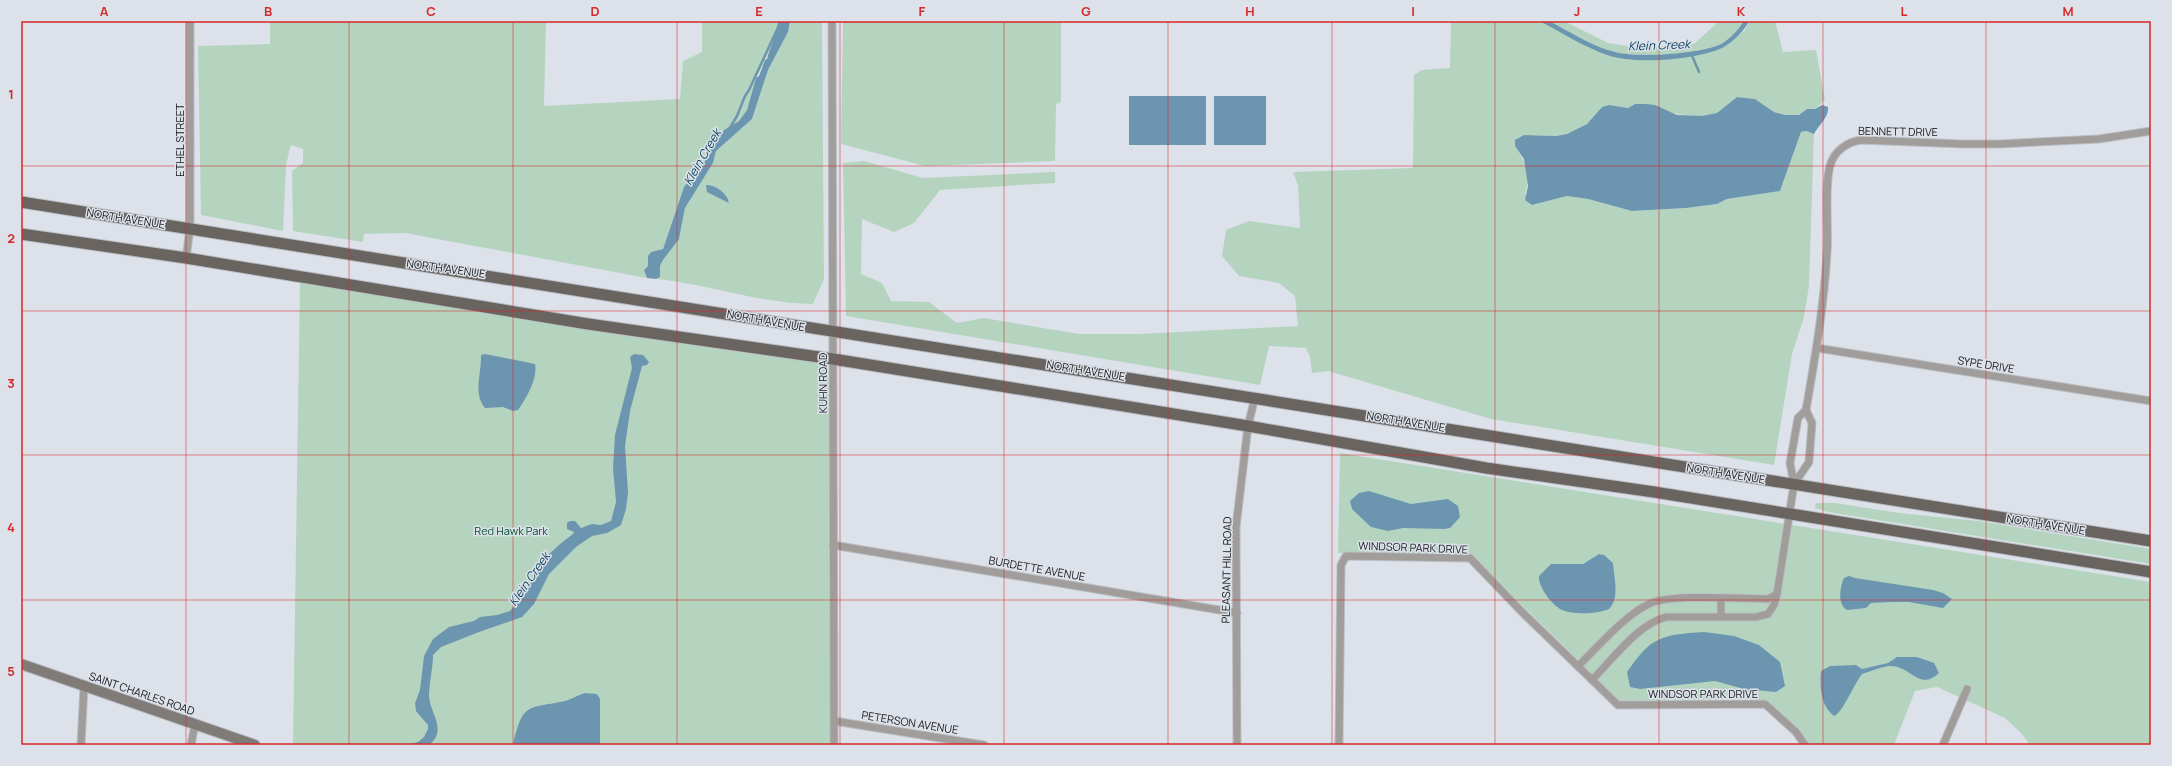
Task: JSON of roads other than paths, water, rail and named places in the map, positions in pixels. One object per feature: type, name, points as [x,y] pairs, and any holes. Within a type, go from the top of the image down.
[{"type":"main road","name":"NORTH AVENUE","points":[[21,202],[426,266],[550,283],[832,331],[2151,540]]},
{"type":"main road","points":[[21,234],[186,258],[581,322],[833,359],[1248,426],[1486,468],[1634,489],[2151,572]]},
{"type":"street","name":"ETHEL STREET","points":[[186,258],[190,228],[190,21]]},
{"type":"street","name":"KUHN ROAD","points":[[832,21],[834,745]]},
{"type":"street","name":"BENNETT DRIVE","points":[[1794,484],[1809,462],[1812,423],[1806,410],[1825,292],[1829,170],[1833,159],[1843,147],[1861,140],[1999,144],[2099,139],[2151,131]]},
{"type":"street","name":"SYPE DRIVE","points":[[1817,348],[2151,401]]},
{"type":"street","name":"PLEASANT HILL ROAD","points":[[1237,745],[1236,527],[1248,426],[1256,397]]},
{"type":"street","name":"BENNETT DRIVE","points":[[1794,484],[1790,463],[1798,418],[1806,410]]},
{"type":"street","points":[[1592,680],[1644,627],[1654,620],[1666,617],[1756,617],[1768,614],[1774,606],[1777,594],[1794,484]]},
{"type":"street","name":"BURDETTE AVENUE","points":[[833,545],[1237,613]]},
{"type":"street","name":"WINDSOR PARK DRIVE","points":[[1340,745],[1341,565],[1346,556],[1470,558],[1522,612],[1618,705],[1764,704],[1796,732],[1805,745]]},
{"type":"street","points":[[1578,666],[1637,610],[1650,603],[1662,600],[1768,599],[1777,594]]},
{"type":"street","points":[[1721,599],[1722,617]]},
{"type":"street","name":"SAINT CHARLES ROAD","points":[[21,664],[256,745]]},
{"type":"street","points":[[80,745],[84,686]]},
{"type":"street","points":[[1943,745],[1967,689]]},
{"type":"street","name":"PETERSON AVENUE","points":[[834,721],[984,745]]},
{"type":"street","points":[[191,745],[195,724]]},
{"type":"water","points":[[778,21],[790,21],[788,32],[768,70],[752,119],[716,151],[713,163],[685,208],[679,239],[660,266],[660,277],[656,279],[647,278],[644,270],[648,266],[648,256],[651,252],[663,249],[684,187],[704,163],[712,142],[724,130],[739,121],[747,110],[756,78],[759,76],[765,60],[767,59]]},
{"type":"water","points":[[1539,21],[1549,21],[1589,42],[1615,52],[1625,54],[1653,55],[1684,53],[1721,44],[1728,40],[1744,21],[1749,21],[1742,32],[1731,42],[1724,47],[1713,51],[1699,55],[1666,60],[1633,60],[1598,52]]},
{"type":"water","points":[[1129,96],[1206,96],[1206,145],[1129,145]]},
{"type":"water","points":[[1214,96],[1266,96],[1266,145],[1214,145]]},
{"type":"water","points":[[1737,97],[1755,99],[1774,112],[1785,115],[1799,115],[1807,109],[1815,109],[1822,105],[1828,107],[1827,115],[1814,134],[1806,131],[1801,132],[1780,191],[1727,199],[1717,204],[1686,208],[1632,211],[1588,199],[1567,196],[1532,205],[1525,200],[1528,186],[1524,159],[1515,146],[1515,140],[1524,135],[1556,136],[1567,134],[1587,124],[1602,107],[1609,105],[1628,108],[1635,104],[1655,105],[1677,115],[1702,116],[1717,113]]},
{"type":"water","points":[[706,185],[714,186],[720,190],[726,196],[729,203],[707,192]]},
{"type":"water","points":[[485,354],[535,364],[535,376],[533,382],[528,394],[518,410],[513,411],[503,407],[485,408],[481,402],[478,384],[481,355]]},
{"type":"water","points":[[634,354],[643,355],[649,362],[647,365],[642,366],[630,411],[625,446],[628,493],[626,509],[621,525],[607,533],[592,536],[576,547],[549,574],[534,604],[522,617],[441,647],[433,655],[429,696],[438,728],[437,734],[429,745],[406,745],[418,742],[424,737],[428,729],[428,725],[416,711],[415,703],[420,690],[424,656],[433,639],[449,627],[474,621],[480,617],[497,615],[510,611],[527,590],[544,559],[573,534],[574,532],[567,529],[567,523],[570,521],[575,521],[581,528],[592,524],[601,525],[611,521],[616,502],[613,468],[615,435],[632,368],[630,357]]},
{"type":"water","points":[[1369,491],[1411,504],[1448,499],[1458,506],[1460,517],[1450,528],[1444,529],[1403,528],[1388,531],[1371,527],[1352,509],[1350,501],[1359,493]]},
{"type":"water","points":[[1599,554],[1604,555],[1613,563],[1615,594],[1609,609],[1598,612],[1579,613],[1567,612],[1558,608],[1543,590],[1539,576],[1551,564],[1583,564]]},
{"type":"water","points":[[1849,576],[1933,590],[1943,593],[1952,599],[1943,608],[1909,602],[1892,602],[1871,603],[1866,608],[1847,610],[1842,604],[1840,595],[1844,578]]},
{"type":"water","points":[[1704,632],[1734,636],[1759,645],[1780,662],[1785,686],[1776,692],[1744,689],[1715,681],[1640,689],[1630,687],[1627,672],[1651,644],[1667,636]]},
{"type":"water","points":[[1897,657],[1917,657],[1934,663],[1939,673],[1926,680],[1920,679],[1903,669],[1889,666],[1862,674],[1841,710],[1834,716],[1829,712],[1823,701],[1821,671],[1830,666],[1856,665],[1862,669],[1888,663]]},
{"type":"water","points":[[585,693],[597,694],[600,699],[600,745],[513,745],[520,721],[528,710],[542,705],[565,701]]},
{"type":"waterway","name":"Klein Creek","points":[[728,131],[737,116],[781,21]]},
{"type":"waterway","points":[[1691,53],[1699,72]]},
{"type":"park label","name":"Red Hawk Park","points":[[511,530]]}]
